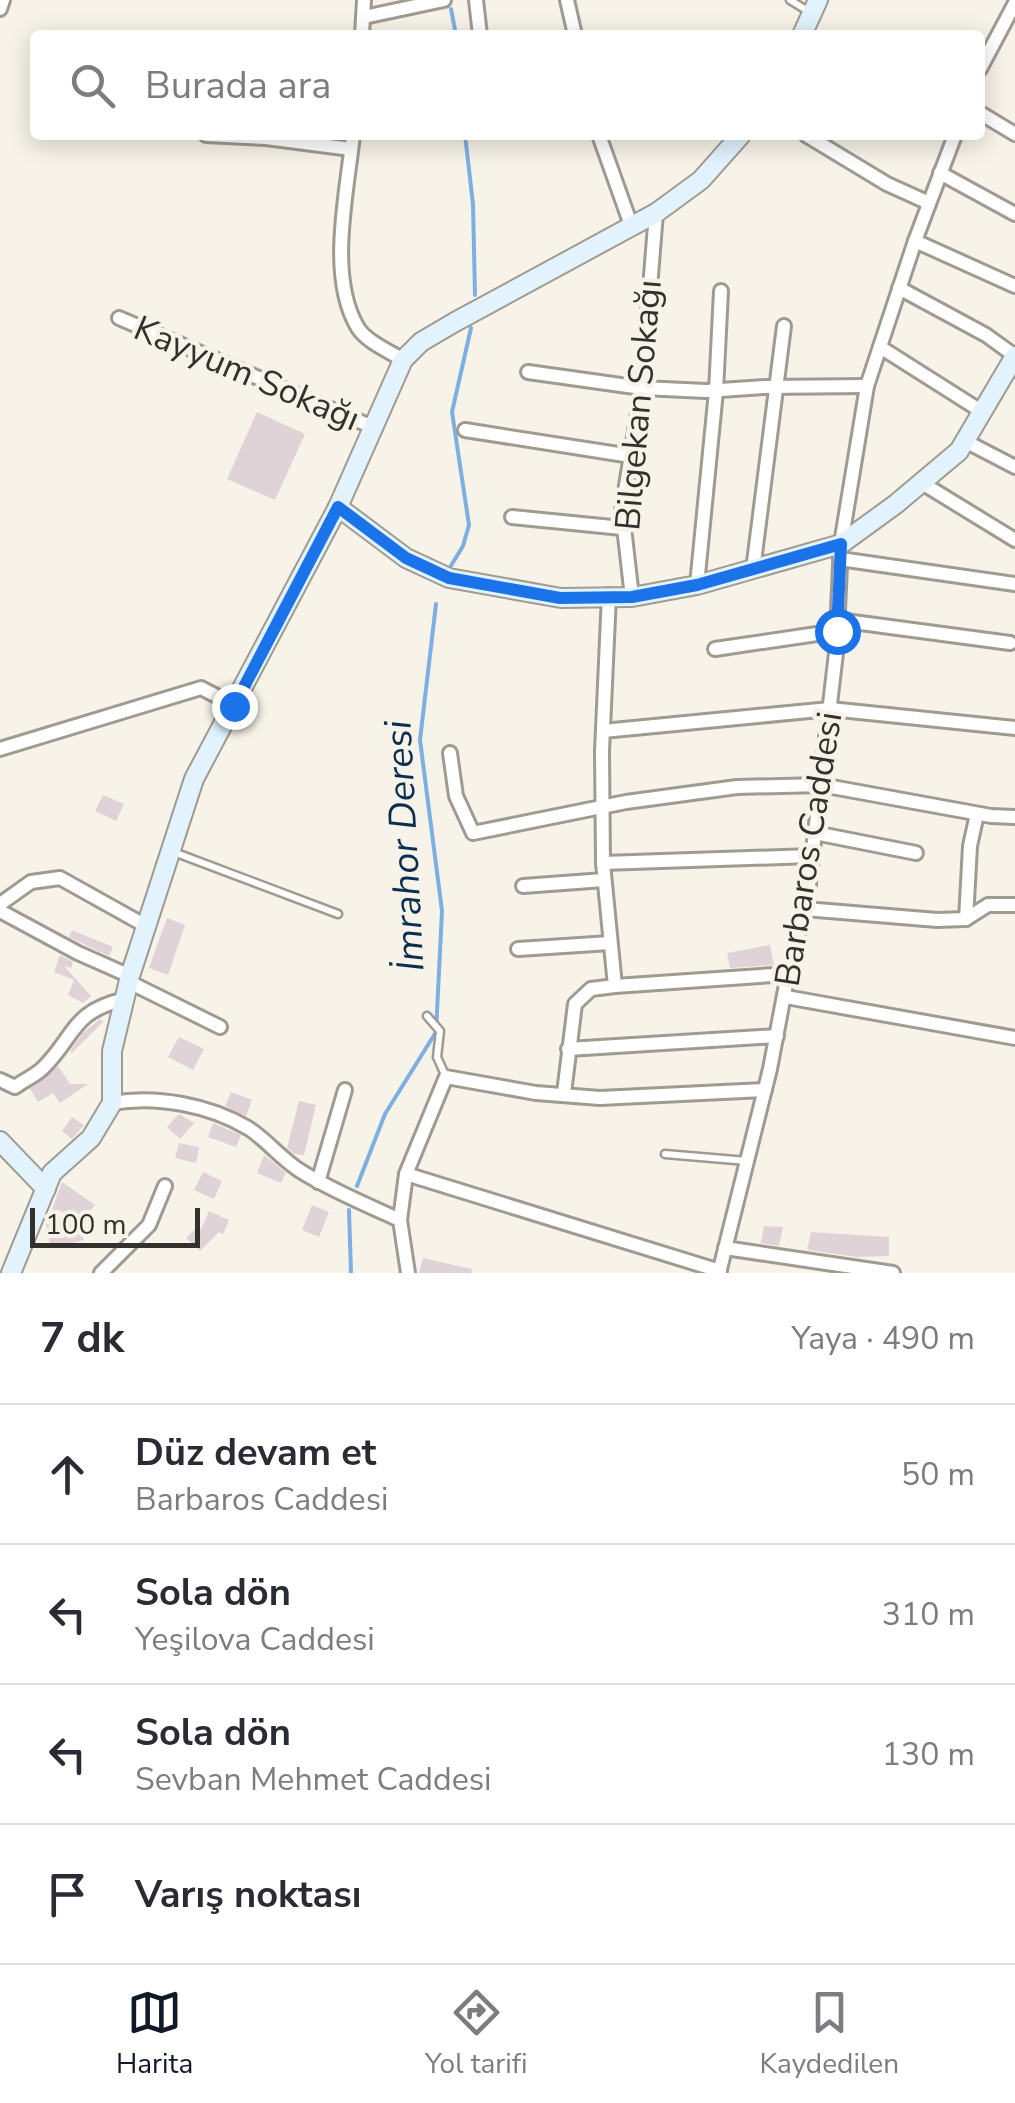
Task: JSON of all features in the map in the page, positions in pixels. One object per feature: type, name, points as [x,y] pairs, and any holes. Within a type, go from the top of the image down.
[{"type":"main road","points":[[804,30],[815,7]]},
{"type":"main road","points":[[0,1251],[17,1270],[52,1173],[91,1138],[112,1103],[112,1051],[128,986],[194,779],[338,507],[403,360],[438,332],[656,213],[701,180],[737,140]]},
{"type":"main road","points":[[338,507],[406,558],[449,578],[560,598],[632,597],[697,585],[841,551],[959,451],[1015,356]]},
{"type":"main road","points":[[0,1141],[46,1189]]},
{"type":"street","points":[[0,8],[3,0]]},
{"type":"street","points":[[362,0],[363,30]]},
{"type":"street","points":[[364,17],[444,0]]},
{"type":"street","points":[[476,0],[479,30]]},
{"type":"street","points":[[566,0],[574,30]]},
{"type":"street","points":[[985,60],[1015,3]]},
{"type":"street","points":[[985,116],[1015,134]]},
{"type":"street","points":[[309,140],[352,142],[340,269],[348,304],[360,332],[403,360]]},
{"type":"street","points":[[602,140],[631,225]]},
{"type":"street","points":[[814,140],[887,184],[929,203]]},
{"type":"street","name":"Barbaros Caddesi","points":[[719,1272],[778,1036],[788,974],[805,909],[830,709],[841,551],[867,386],[914,241],[953,140]]},
{"type":"street","points":[[940,174],[1015,214]]},
{"type":"street","name":"Bilgekan Sokağı","points":[[632,597],[622,528],[642,388],[656,213]]},
{"type":"street","points":[[914,241],[1015,286]]},
{"type":"street","points":[[899,288],[986,335],[1015,356]]},
{"type":"street","points":[[697,585],[716,391],[721,291]]},
{"type":"street","name":"Kayyum Sokağı","points":[[119,318],[375,428]]},
{"type":"street","points":[[753,570],[784,326]]},
{"type":"street","points":[[880,347],[981,411]]},
{"type":"street","points":[[528,372],[642,388],[716,391],[867,386]]},
{"type":"street","points":[[998,382],[1015,390]]},
{"type":"street","points":[[465,430],[630,456]]},
{"type":"street","points":[[964,441],[1015,467]]},
{"type":"street","points":[[922,482],[1015,540]]},
{"type":"street","points":[[512,517],[622,528]]},
{"type":"street","points":[[841,551],[1015,584]]},
{"type":"street","points":[[609,595],[603,863],[615,986]]},
{"type":"street","points":[[715,649],[837,625],[1010,643]]},
{"type":"street","points":[[0,748],[201,688],[234,706]]},
{"type":"street","points":[[604,731],[830,709],[1015,728]]},
{"type":"street","points":[[450,753],[456,796],[473,833],[603,807],[737,787],[820,785],[977,814],[1015,817]]},
{"type":"street","points":[[966,919],[970,846],[977,814]]},
{"type":"street","points":[[815,832],[916,853]]},
{"type":"street","points":[[603,863],[812,856]]},
{"type":"street","points":[[146,926],[60,878],[31,882],[0,907],[128,986],[220,1027]]},
{"type":"street","points":[[523,886],[604,880]]},
{"type":"street","points":[[805,909],[937,920],[966,919],[988,906],[1015,905]]},
{"type":"street","points":[[518,949],[610,943]]},
{"type":"street","points":[[564,1093],[575,1004],[591,989],[788,974]]},
{"type":"street","points":[[0,1080],[15,1087],[42,1069],[77,1021],[128,986]]},
{"type":"street","points":[[786,997],[1015,1038]]},
{"type":"street","points":[[568,1048],[778,1036]]},
{"type":"street","points":[[408,1273],[400,1220],[406,1174],[446,1077],[600,1098],[765,1090]]},
{"type":"street","points":[[318,1182],[345,1090]]},
{"type":"street","points":[[112,1103],[142,1098],[214,1113],[248,1128],[318,1182],[400,1220]]},
{"type":"street","points":[[406,1174],[719,1272]]},
{"type":"street","points":[[101,1273],[150,1225],[165,1186]]},
{"type":"street","points":[[725,1248],[893,1273]]},
{"type":"lane","points":[[790,0],[815,7]]},
{"type":"lane","points":[[170,851],[338,914]]},
{"type":"lane","points":[[432,1022],[437,1060],[446,1077]]},
{"type":"lane","points":[[665,1154],[747,1161]]},
{"type":"building","points":[[257,412],[305,434],[275,500],[227,479]]},
{"type":"building","points":[[103,795],[124,804],[116,821],[95,811]]},
{"type":"building","points":[[167,918],[185,925],[168,975],[149,968]]},
{"type":"building","points":[[72,930],[113,947],[109,956],[69,937]]},
{"type":"building","points":[[770,945],[774,965],[730,968],[727,953]]},
{"type":"building","points":[[60,955],[73,962],[71,968],[64,966],[91,996],[83,1003],[68,995],[74,980],[54,972]]},
{"type":"building","points":[[100,1019],[103,1022],[72,1053],[83,1033]]},
{"type":"building","points":[[179,1037],[204,1049],[193,1070],[168,1057]]},
{"type":"building","points":[[58,1066],[70,1084],[88,1084],[60,1103],[53,1093],[38,1102],[30,1089]]},
{"type":"building","points":[[231,1092],[252,1100],[246,1116],[225,1106]]},
{"type":"building","points":[[299,1101],[316,1105],[304,1155],[287,1148]]},
{"type":"building","points":[[179,1114],[194,1123],[180,1139],[167,1127]]},
{"type":"building","points":[[72,1117],[84,1125],[72,1139],[62,1131]]},
{"type":"building","points":[[213,1123],[241,1135],[236,1147],[208,1137]]},
{"type":"building","points":[[179,1143],[199,1147],[196,1163],[175,1158]]},
{"type":"building","points":[[264,1155],[286,1173],[281,1183],[257,1173]]},
{"type":"building","points":[[203,1172],[222,1181],[214,1199],[194,1190]]},
{"type":"building","points":[[62,1182],[95,1205],[79,1225],[84,1240],[51,1248],[46,1226]]},
{"type":"building","points":[[312,1205],[329,1212],[319,1237],[302,1230]]},
{"type":"building","points":[[209,1211],[229,1220],[223,1234],[219,1232],[200,1251],[186,1238],[196,1228],[200,1231]]},
{"type":"building","points":[[764,1226],[783,1227],[779,1246],[761,1243]]},
{"type":"building","points":[[811,1232],[889,1237],[889,1256],[857,1257],[807,1250]]},
{"type":"building","points":[[423,1258],[472,1269],[471,1273],[419,1273]]},
{"type":"waterway","name":"İmrahor Deresi","points":[[451,9],[455,30]]},
{"type":"waterway","name":"İmrahor Deresi","points":[[466,140],[473,204],[475,295]]},
{"type":"waterway","name":"İmrahor Deresi","points":[[449,569],[463,546],[469,525],[452,412],[471,328]]},
{"type":"waterway","name":"İmrahor Deresi","points":[[357,1186],[385,1114],[436,1032],[442,911],[420,740],[436,604]]},
{"type":"waterway","name":"İmrahor Deresi","points":[[349,1210],[351,1273]]},
{"type":"route","points":[[234,706],[338,507],[406,558],[449,578],[560,598],[632,597],[697,585],[841,544],[837,631]]}]
